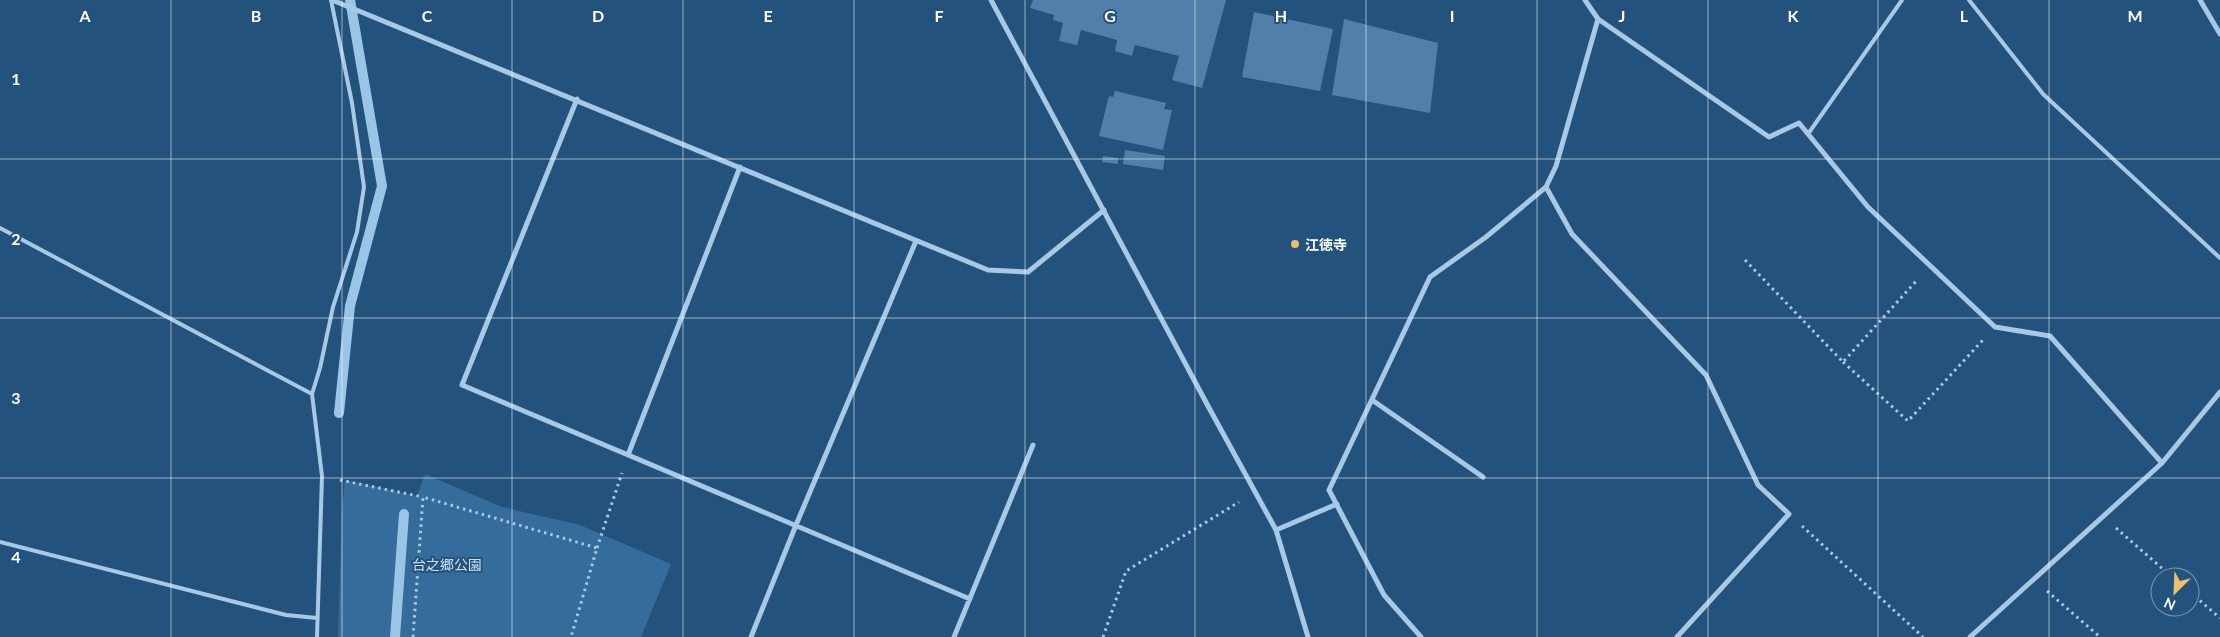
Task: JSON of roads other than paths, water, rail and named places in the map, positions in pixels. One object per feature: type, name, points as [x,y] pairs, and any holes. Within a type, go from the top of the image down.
[{"type":"street","points":[[332,0],[577,99],[988,270],[1028,272],[1104,210]]},
{"type":"street","points":[[992,0],[1276,530],[1308,637]]},
{"type":"street","points":[[1586,0],[1598,19],[1769,137],[1799,123],[1868,208],[1996,327],[2050,336],[2162,462]]},
{"type":"street","points":[[2200,0],[2220,34]]},
{"type":"street","points":[[1421,637],[1384,595],[1329,490],[1430,277],[1486,237],[1546,187],[1556,166],[1598,19]]},
{"type":"street","points":[[577,99],[462,385],[970,599]]},
{"type":"street","points":[[628,455],[740,167]]},
{"type":"street","points":[[1546,187],[1572,234],[1706,375],[1758,485],[1789,514],[1676,637]]},
{"type":"street","points":[[751,637],[796,525],[916,241]]},
{"type":"street","points":[[1970,637],[2162,462],[2220,392]]},
{"type":"street","points":[[1372,400],[1483,477]]},
{"type":"street","points":[[954,637],[1033,445]]},
{"type":"street","points":[[1276,530],[1337,504]]},
{"type":"lane","points":[[317,637],[322,476],[312,394],[320,368],[333,307],[357,232],[364,187],[352,103],[332,0]]},
{"type":"lane","points":[[1808,134],[1902,0]]},
{"type":"lane","points":[[1969,0],[2043,94],[2220,258]]},
{"type":"lane","points":[[0,228],[312,394]]},
{"type":"lane","points":[[0,542],[286,615],[317,618]]},
{"type":"waterway","points":[[339,413],[350,306],[382,186],[350,0]]},
{"type":"waterway","points":[[395,637],[404,514]]},
{"type":"place","name":"江徳寺","points":[[1295,244]]},
{"type":"park label","name":"台之郷公園","points":[[447,564]]}]
